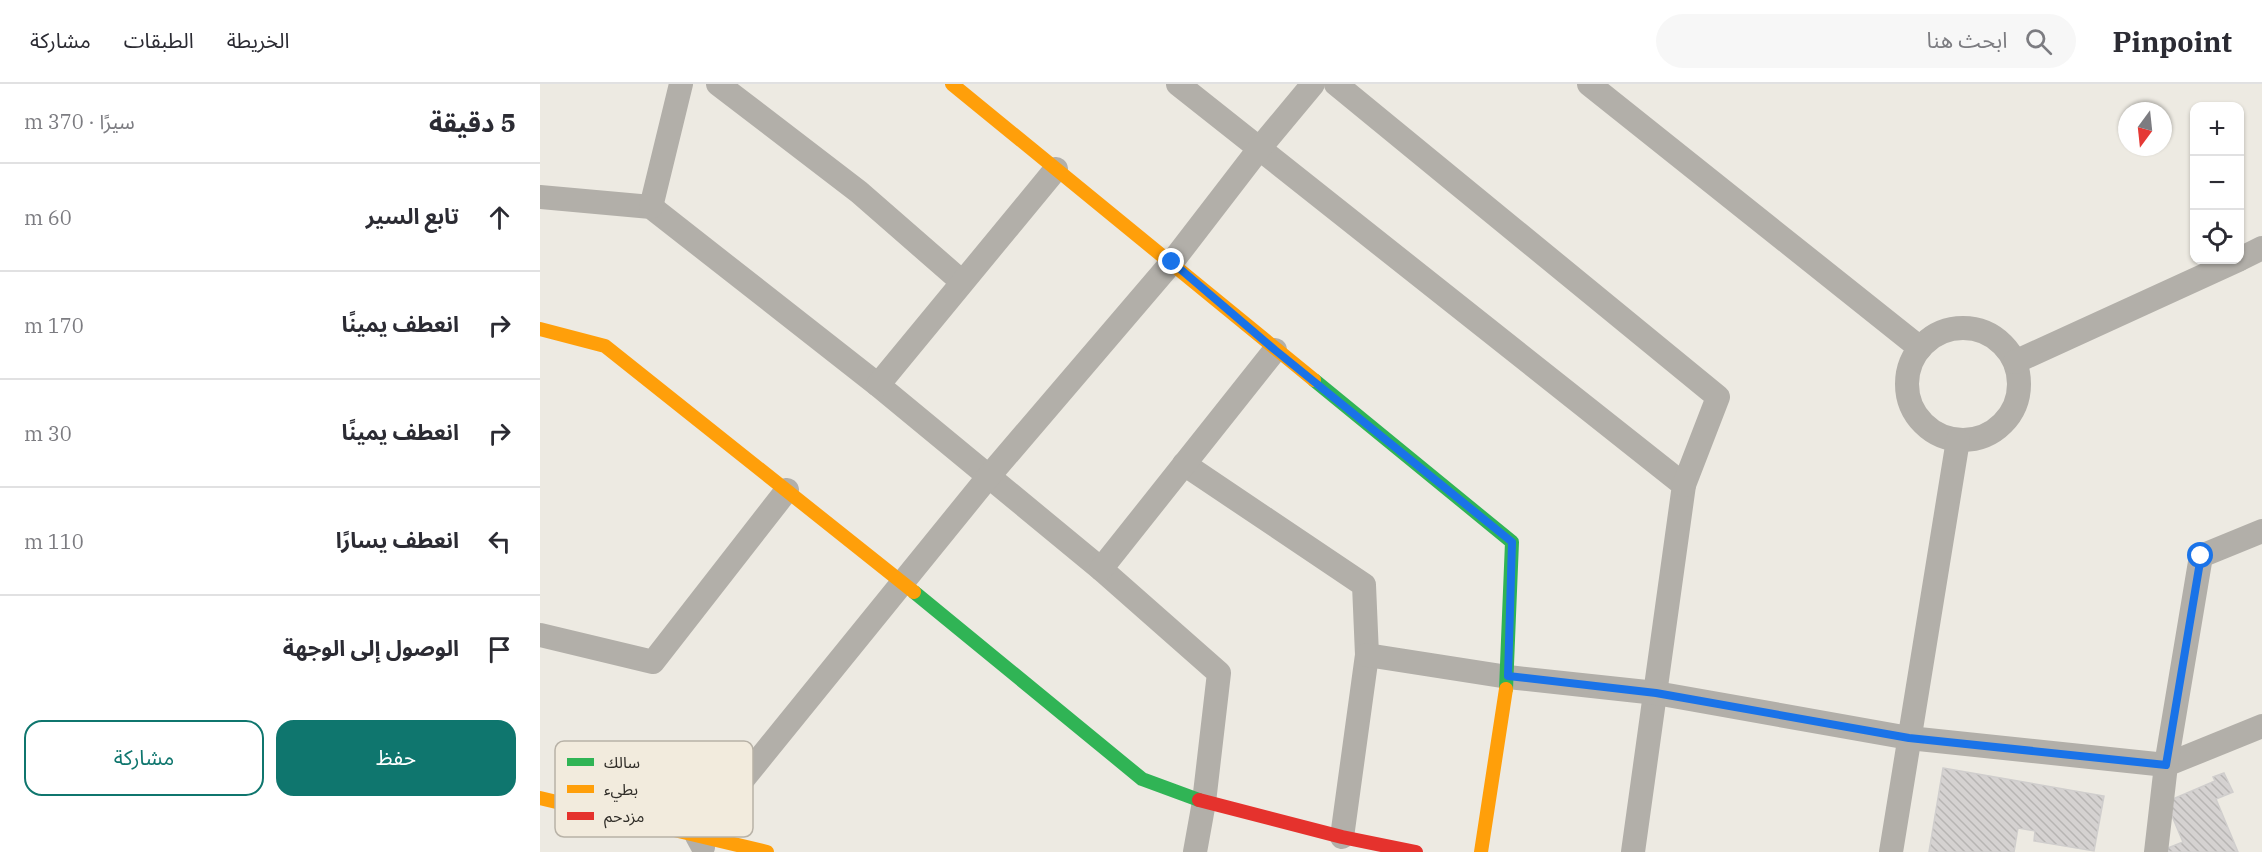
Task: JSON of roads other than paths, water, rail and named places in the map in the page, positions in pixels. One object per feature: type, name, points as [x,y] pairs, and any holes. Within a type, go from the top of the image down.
[{"type":"street","points":[[651,207],[681,84]]},
{"type":"street","points":[[718,84],[859,192],[962,281]]},
{"type":"street","points":[[952,84],[1512,542],[1508,676],[1481,852]]},
{"type":"street","points":[[1178,84],[1684,485]]},
{"type":"street","points":[[753,777],[989,476],[1172,262],[1259,149],[1313,84]]},
{"type":"street","points":[[1336,84],[1718,397],[1684,485],[1633,852]]},
{"type":"street","points":[[1589,84],[1920,348]]},
{"type":"street","points":[[878,385],[1056,169]]},
{"type":"street","points":[[540,197],[651,207],[878,385],[989,476],[1101,569],[1219,673],[1196,852]]},
{"type":"street","points":[[2244,257],[2262,248]]},
{"type":"street","points":[[2015,362],[2228,264]]},
{"type":"street","points":[[540,328],[605,346],[904,584],[1142,779],[1204,802],[1342,837],[1416,852]]},
{"type":"street","points":[[1971,328],[1989,334],[2005,346],[2015,362],[2019,380],[2018,399],[2009,417],[1995,430],[1978,438],[1958,440],[1942,436],[1927,427],[1912,406],[1907,380],[1911,363],[1920,348],[1934,336],[1952,329],[1971,328]]},
{"type":"street","points":[[1101,569],[1275,350]]},
{"type":"street","points":[[1892,852],[1958,440]]},
{"type":"street","points":[[1184,464],[1364,585],[1367,655],[1342,837]]},
{"type":"street","points":[[540,635],[653,662],[787,490]]},
{"type":"street","points":[[2156,852],[2166,765],[2201,556],[2262,531]]},
{"type":"street","points":[[1367,655],[1508,676],[1656,693],[1909,738],[2166,765],[2262,726]]},
{"type":"street","points":[[540,798],[555,802]]},
{"type":"street","points":[[676,837],[701,844],[767,852]]}]
